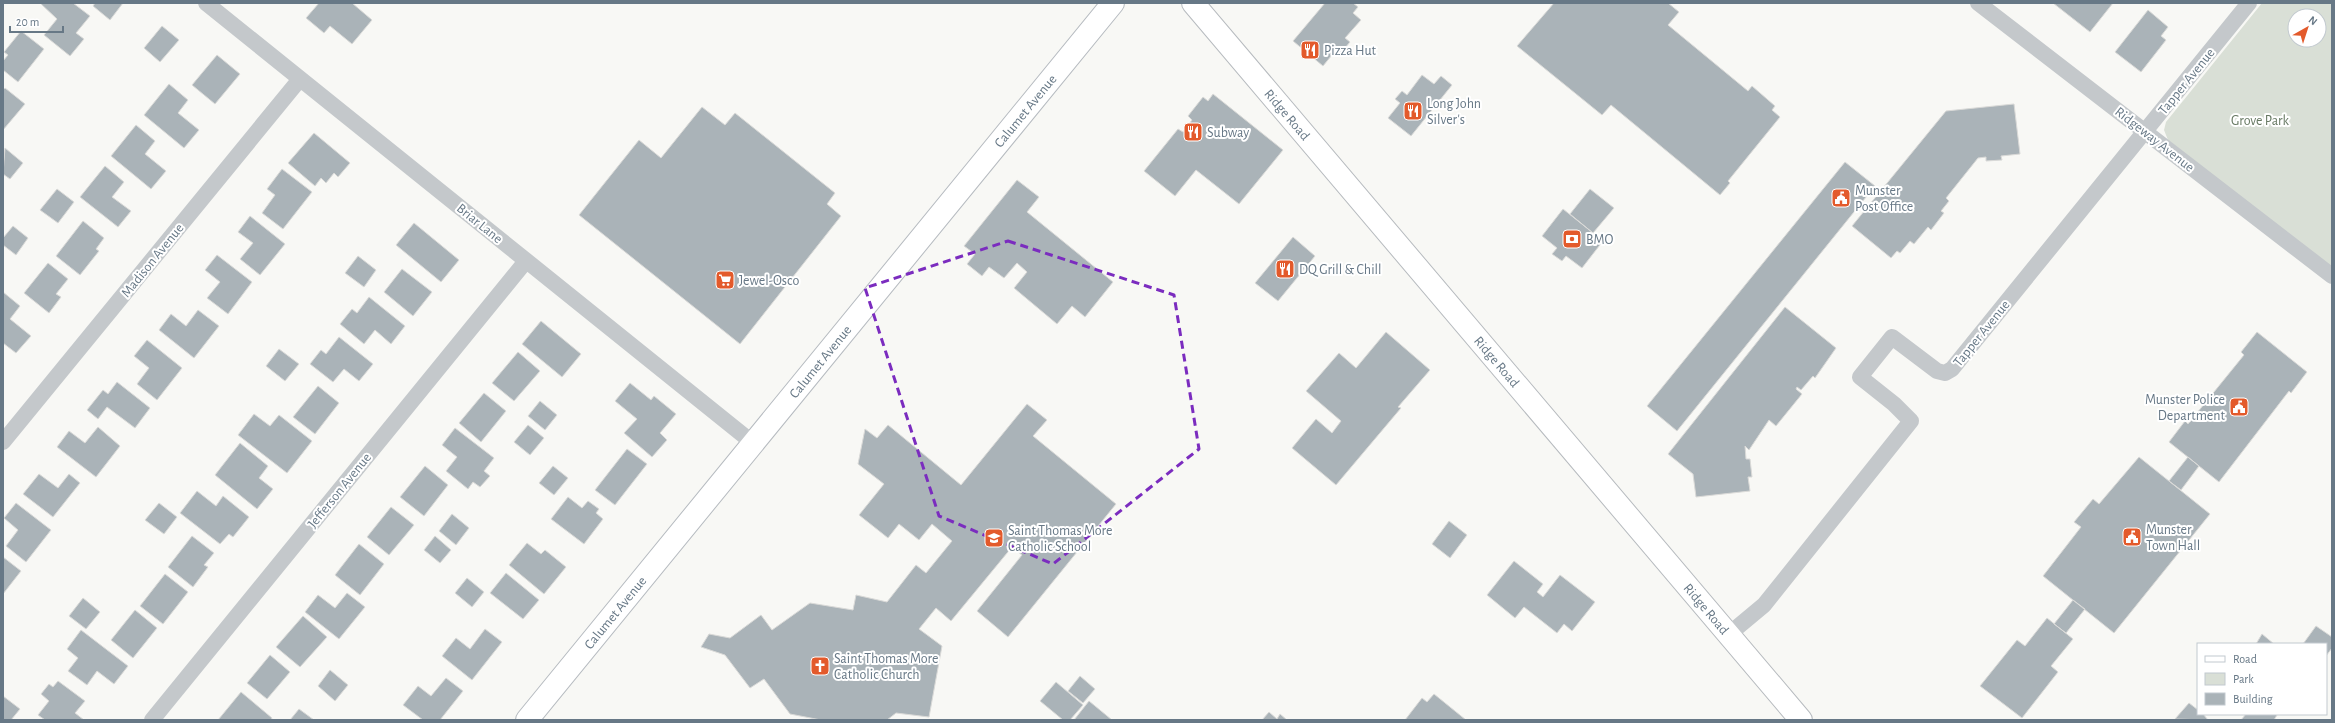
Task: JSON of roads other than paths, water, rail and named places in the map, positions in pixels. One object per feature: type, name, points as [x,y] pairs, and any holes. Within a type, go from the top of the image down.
[{"type":"main road","name":"Calumet Avenue","points":[[528,720],[1113,3]]},
{"type":"main road","name":"Ridge Road","points":[[1193,3],[1728,635],[1802,720]]},
{"type":"street","name":"Briar Lane","points":[[206,3],[753,443]]},
{"type":"street","name":"Ridgeway Avenue","points":[[1978,3],[2332,276]]},
{"type":"street","name":"Tapper Avenue","points":[[1728,635],[1764,605],[1910,421],[1894,404],[1860,377],[1892,336],[1937,372],[1945,373],[1952,369],[2249,3]]},
{"type":"street","name":"Madison Avenue","points":[[3,442],[300,79]]},
{"type":"street","name":"Jefferson Avenue","points":[[152,720],[526,261]]},
{"type":"place","name":"Pizza Hut","points":[[1310,50]]},
{"type":"place","name":"Long John Silver's","points":[[1413,111]]},
{"type":"place","name":"Subway","points":[[1193,132]]},
{"type":"place","name":"Munster Post Office","points":[[1841,198]]},
{"type":"place","name":"BMO","points":[[1572,239]]},
{"type":"place","name":"DQ Grill & Chill","points":[[1285,269]]},
{"type":"place","name":"Jewel-Osco","points":[[725,280]]},
{"type":"place","name":"Munster Police Department","points":[[2239,407]]},
{"type":"place","name":"Munster Town Hall","points":[[2132,537]]},
{"type":"place","name":"Saint Thomas More Catholic School","points":[[994,538]]},
{"type":"place","name":"Saint Thomas More Catholic Church","points":[[820,666]]},
{"type":"park label","name":"Grove Park","points":[[2260,120]]}]
